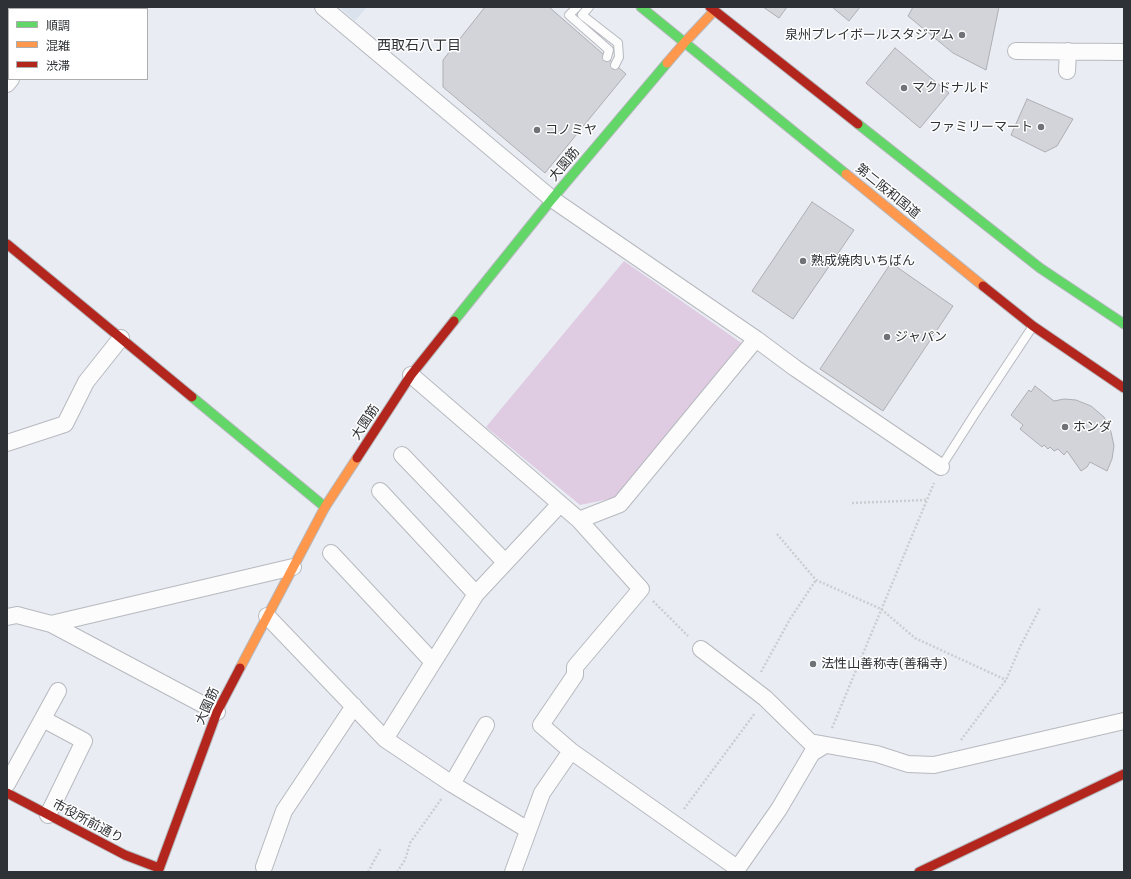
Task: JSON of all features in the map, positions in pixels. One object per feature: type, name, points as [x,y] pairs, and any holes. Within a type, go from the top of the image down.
[{"type":"main road","name":"第二阪和国道","points":[[642,7],[1033,326],[1124,388]]},
{"type":"main road","name":"大園筋","points":[[159,870],[217,712],[292,567],[326,507],[410,375],[552,199],[714,8]]},
{"type":"main road","points":[[714,8],[1040,268],[1124,324]]},
{"type":"main road","points":[[7,244],[326,507]]},
{"type":"main road","points":[[919,872],[1124,774]]},
{"type":"main road","name":"市役所前通り","points":[[7,793],[125,855],[159,870]]},
{"type":"street","points":[[323,7],[552,199],[756,339],[795,368],[942,467]]},
{"type":"street","points":[[1016,51],[1124,52]]},
{"type":"street","points":[[1067,71],[1068,51]]},
{"type":"street","points":[[7,443],[65,424],[86,382],[121,338]]},
{"type":"street","points":[[579,520],[620,504],[756,339]]},
{"type":"street","points":[[410,375],[579,520],[641,589],[575,667],[575,675],[541,725],[572,751],[736,870],[779,809],[812,753],[825,745]]},
{"type":"street","points":[[402,455],[505,562]]},
{"type":"street","points":[[380,491],[476,594]]},
{"type":"street","points":[[385,739],[476,594],[560,504]]},
{"type":"street","points":[[331,553],[433,662]]},
{"type":"street","points":[[51,624],[292,567]]},
{"type":"street","points":[[7,618],[17,615],[51,624],[217,712]]},
{"type":"street","points":[[267,616],[385,739],[452,784],[528,830]]},
{"type":"street","points":[[701,649],[766,698],[810,742],[877,754],[908,764],[934,765],[1124,721]]},
{"type":"street","points":[[7,784],[58,691]]},
{"type":"street","points":[[264,867],[284,811],[354,706]]},
{"type":"street","points":[[43,719],[84,741],[48,815]]},
{"type":"street","points":[[452,784],[486,725]]},
{"type":"street","points":[[513,872],[542,793],[572,751]]},
{"type":"lane","points":[[577,7],[569,15],[609,50],[607,57]]},
{"type":"lane","points":[[589,7],[582,15],[618,43],[619,57],[615,65]]},
{"type":"lane","points":[[942,467],[976,412],[1033,326]]},
{"type":"path","points":[[825,745],[942,467]]},
{"type":"path","points":[[852,503],[928,500]]},
{"type":"path","points":[[777,534],[816,580],[881,609],[915,638],[1006,680]]},
{"type":"path","points":[[752,688],[790,618],[816,580]]},
{"type":"path","points":[[641,589],[701,649]]},
{"type":"path","points":[[961,740],[1006,680],[1020,647],[1040,608]]},
{"type":"path","points":[[673,824],[766,698]]},
{"type":"path","points":[[397,872],[405,860],[410,844],[452,784]]},
{"type":"path","points":[[368,872],[381,848]]},
{"type":"shaded area","points":[[339,7],[367,7],[355,21]]},
{"type":"shaded area","points":[[624,261],[743,344],[614,498],[580,505],[486,427]]},
{"type":"building","name":"コノミヤ","points":[[485,7],[549,7],[626,74],[545,173],[443,87],[443,60]]},
{"type":"building","points":[[763,7],[787,7],[779,18]]},
{"type":"building","points":[[832,7],[860,7],[849,21]]},
{"type":"building","name":"泉州プレイボールスタジアム","points":[[913,7],[999,7],[986,70],[953,53],[908,16]]},
{"type":"building","points":[[895,48],[949,93],[920,128],[866,83]]},
{"type":"building","name":"ファミリーマート","points":[[1027,99],[1073,119],[1057,146],[1045,152],[1011,135]]},
{"type":"building","name":"熟成焼肉いちばん","points":[[812,202],[854,230],[793,319],[752,291]]},
{"type":"building","name":"ジャパン","points":[[891,263],[953,306],[883,411],[820,369]]},
{"type":"building","name":"ホンダ","points":[[1035,386],[1054,401],[1064,399],[1076,400],[1091,406],[1104,417],[1111,432],[1114,446],[1112,459],[1107,471],[1090,462],[1087,467],[1081,471],[1067,451],[1064,455],[1058,449],[1054,451],[1050,447],[1048,449],[1044,445],[1042,447],[1020,429],[1023,425],[1011,415],[1029,390],[1031,392]]},
{"type":"traffic: fast","points":[[641,7],[846,174]]},
{"type":"traffic: fast","points":[[454,321],[552,199],[667,63]]},
{"type":"traffic: fast","points":[[858,124],[1040,268],[1124,324]]},
{"type":"traffic: fast","points":[[192,397],[325,507]]},
{"type":"traffic: slow","points":[[667,63],[714,11]]},
{"type":"traffic: slow","points":[[846,174],[983,286]]},
{"type":"traffic: slow","points":[[240,668],[325,507],[357,458]]},
{"type":"traffic: jam","points":[[710,7],[858,124]]},
{"type":"traffic: jam","points":[[7,244],[192,397]]},
{"type":"traffic: jam","points":[[983,286],[1033,326],[1124,388]]},
{"type":"traffic: jam","points":[[357,458],[411,375],[454,321]]},
{"type":"traffic: jam","points":[[158,872],[217,712],[240,668]]},
{"type":"traffic: jam","points":[[919,872],[1124,774]]},
{"type":"traffic: jam","points":[[7,793],[125,855],[159,868]]},
{"type":"place","name":"泉州プレイボールスタジアム","points":[[962,35]]},
{"type":"place","name":"マクドナルド","points":[[904,88]]},
{"type":"place","name":"ファミリーマート","points":[[1041,127]]},
{"type":"place","name":"コノミヤ","points":[[537,130]]},
{"type":"place","name":"熟成焼肉いちばん","points":[[803,261]]},
{"type":"place","name":"ジャパン","points":[[887,337]]},
{"type":"place","name":"ホンダ","points":[[1065,427]]},
{"type":"place","name":"法性山善称寺(善稱寺)","points":[[813,664]]},
{"type":"district","name":"西取石八丁目","points":[[419,45]]}]
